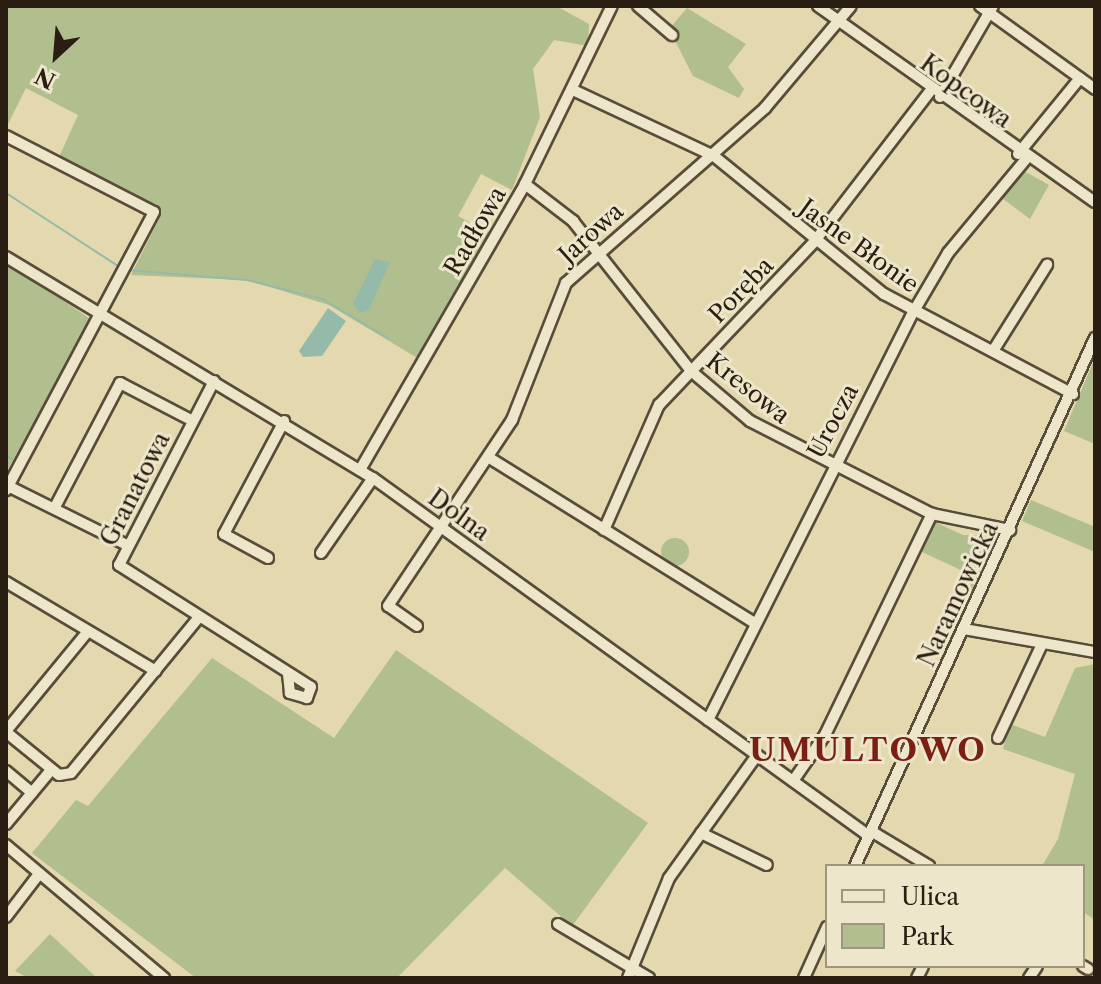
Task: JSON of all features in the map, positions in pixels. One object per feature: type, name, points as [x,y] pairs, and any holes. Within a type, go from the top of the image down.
[{"type":"street","name":"Radłowa","points":[[360,470],[525,184],[612,6]]},
{"type":"street","points":[[638,6],[672,35]]},
{"type":"street","name":"Kopcowa","points":[[818,6],[1022,157],[1095,202]]},
{"type":"street","name":"Jarowa","points":[[417,626],[388,606],[443,528],[515,413],[554,302],[599,252],[714,156],[840,22],[851,6]]},
{"type":"street","points":[[987,8],[1095,89]]},
{"type":"street","name":"Poręba","points":[[604,530],[652,416],[814,242],[936,94],[987,8]]},
{"type":"street","name":"Urocza","points":[[708,720],[832,466],[914,311],[948,253],[1080,78]]},
{"type":"street","name":"Jasne Błonie","points":[[573,90],[714,156],[814,242],[914,311],[1073,394]]},
{"type":"street","points":[[6,136],[154,212],[103,319],[7,488],[55,507],[127,545]]},
{"type":"street","name":"Kresowa","points":[[525,184],[599,252],[691,371],[750,421],[832,466],[932,514],[1010,530]]},
{"type":"street","name":"Dolna","points":[[7,260],[103,319],[284,421],[373,478],[793,781],[870,834],[925,864]]},
{"type":"street","points":[[993,351],[1047,265]]},
{"type":"street","name":"Naramowicka","points":[[856,864],[1073,394],[1095,338]]},
{"type":"street","name":"Granatowa","points":[[214,381],[127,545],[123,571],[288,673]]},
{"type":"street","points":[[55,507],[120,383],[193,421]]},
{"type":"street","points":[[268,558],[224,534],[284,421]]},
{"type":"street","points":[[488,457],[755,623]]},
{"type":"street","points":[[321,553],[373,478]]},
{"type":"street","points":[[793,781],[825,735],[932,514]]},
{"type":"street","points":[[6,582],[156,671]]},
{"type":"street","points":[[88,631],[6,732],[51,770],[75,770],[199,617]]},
{"type":"street","points":[[964,629],[1095,652]]},
{"type":"street","points":[[998,738],[1042,644]]},
{"type":"street","points":[[630,973],[661,892],[757,755]]},
{"type":"street","points":[[6,824],[51,770]]},
{"type":"street","points":[[6,771],[32,793]]},
{"type":"street","points":[[701,833],[767,865]]},
{"type":"street","points":[[6,845],[164,978]]},
{"type":"street","points":[[6,917],[39,874]]},
{"type":"street","points":[[558,924],[630,973],[649,978]]},
{"type":"street","points":[[804,978],[825,931]]},
{"type":"green space","points":[[6,6],[556,6],[589,24],[588,46],[554,40],[533,69],[540,117],[512,190],[481,174],[458,216],[491,234],[419,359],[329,305],[247,280],[131,275],[158,221],[151,204],[59,157],[78,115],[26,88],[6,128]]},
{"type":"green space","points":[[687,8],[746,44],[728,67],[744,89],[739,98],[693,76],[669,29]]},
{"type":"green space","points":[[1024,171],[1049,185],[1030,219],[999,196]]},
{"type":"green space","points":[[11,264],[93,321],[6,472],[6,272]]},
{"type":"green space","points":[[1095,358],[1095,444],[1064,431]]},
{"type":"green space","points":[[1031,500],[1095,527],[1095,552],[1022,521]]},
{"type":"green space","points":[[935,522],[963,535],[1000,535],[972,595],[967,573],[920,551]]},
{"type":"green space","points":[[675,538],[685,542],[689,552],[685,562],[675,566],[665,562],[661,552],[665,542]]},
{"type":"green space","points":[[396,650],[648,823],[572,926],[505,868],[397,978],[196,978],[32,853],[76,800],[88,806],[212,658],[334,738]]},
{"type":"green space","points":[[1095,664],[1095,920],[1085,913],[1085,864],[1043,864],[1058,839],[1075,774],[1003,749],[1010,724],[1045,737],[1075,668]]},
{"type":"green space","points":[[50,934],[97,978],[28,978],[15,971]]},
{"type":"shaded area","points":[[375,259],[390,262],[369,310],[360,313],[353,304]]},
{"type":"shaded area","points":[[328,308],[346,321],[322,356],[303,357],[299,351]]},
{"type":"waterway","points":[[6,193],[121,268]]},
{"type":"waterway","points":[[127,270],[247,280],[322,299],[388,338]]},
{"type":"waterway","points":[[6,456],[12,459]]},
{"type":"district","name":"UMULTOWO","points":[[868,750]]}]
